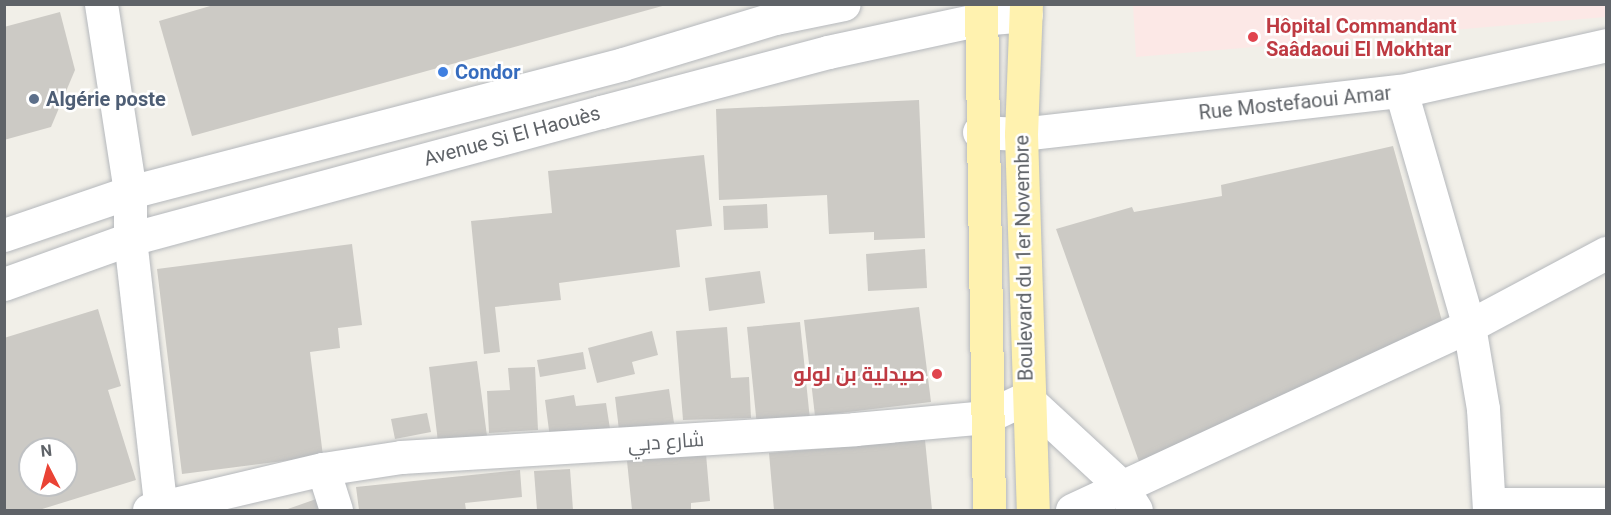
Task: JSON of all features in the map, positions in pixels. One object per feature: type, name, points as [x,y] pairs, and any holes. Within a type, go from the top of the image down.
[{"type":"main road","name":"Boulevard du 1er Novembre","points":[[1026,10],[1021,134],[1026,398],[1034,510]]},
{"type":"main road","name":"Boulevard du 1er Novembre","points":[[980,12],[980,132],[989,510]]},
{"type":"street","points":[[100,4],[130,192],[130,239],[156,510]]},
{"type":"street","name":"Avenue Si El Haouès","points":[[4,235],[130,192],[623,64],[773,11],[844,4]]},
{"type":"street","name":"Avenue Si El Haouès","points":[[4,284],[130,239],[980,12],[1026,10]]},
{"type":"street","name":"Rue Mostefaoui Amar","points":[[980,132],[1021,134],[1401,91],[1606,45]]},
{"type":"street","points":[[1401,91],[1469,326],[1483,409],[1489,507],[1606,504]]},
{"type":"street","points":[[1072,510],[1129,498],[1469,326],[1606,253]]},
{"type":"street","points":[[1026,398],[1129,498]]},
{"type":"street","name":"شارع دبي","points":[[156,510],[323,469],[401,456],[986,417],[1026,398]]},
{"type":"street","points":[[323,469],[336,510]]},
{"type":"shaded area","name":"Hôpital Commandant Saâdaoui El Mokhtar","points":[[1606,4],[1606,17],[1136,57],[1133,5]]},
{"type":"building","points":[[217,4],[666,5],[192,136],[159,21]]},
{"type":"building","name":"Algérie poste","points":[[60,12],[75,70],[51,127],[4,140],[4,27]]},
{"type":"building","points":[[919,100],[925,238],[874,240],[874,232],[829,234],[827,195],[719,200],[716,109]]},
{"type":"building","points":[[1393,146],[1444,328],[1141,467],[1056,229],[1132,207],[1134,212],[1222,196],[1221,185]]},
{"type":"building","points":[[704,155],[712,226],[676,230],[680,267],[559,283],[561,300],[495,307],[500,352],[484,354],[471,221],[552,213],[548,171]]},
{"type":"building","points":[[767,204],[768,228],[724,230],[723,206]]},
{"type":"building","points":[[352,244],[362,325],[338,328],[340,348],[310,352],[323,456],[182,474],[157,269]]},
{"type":"building","points":[[925,249],[927,288],[868,291],[866,254]]},
{"type":"building","points":[[760,271],[765,303],[709,311],[705,278]]},
{"type":"building","points":[[919,307],[931,402],[815,416],[804,320]]},
{"type":"building","points":[[98,309],[121,386],[108,390],[136,480],[39,510],[4,510],[4,338]]},
{"type":"building","points":[[800,322],[810,420],[757,426],[747,327]]},
{"type":"building","points":[[727,327],[731,378],[749,377],[751,418],[683,420],[676,331]]},
{"type":"building","points":[[652,331],[658,355],[632,362],[635,374],[597,383],[588,348]]},
{"type":"building","points":[[583,352],[586,369],[540,377],[537,360]]},
{"type":"building","points":[[477,361],[487,436],[438,442],[429,367]]},
{"type":"building","points":[[535,367],[538,430],[489,433],[487,391],[510,390],[508,368]]},
{"type":"building","points":[[669,389],[674,423],[619,430],[615,397]]},
{"type":"building","points":[[574,395],[576,406],[606,403],[610,429],[550,438],[545,400]]},
{"type":"building","points":[[427,413],[431,432],[395,439],[391,419]]},
{"type":"building","points":[[925,440],[932,510],[774,510],[769,453]]},
{"type":"building","points":[[706,454],[710,501],[691,503],[691,510],[632,510],[627,461]]},
{"type":"building","points":[[570,469],[573,510],[537,510],[534,471]]},
{"type":"building","points":[[520,470],[522,497],[465,503],[466,510],[359,510],[356,487]]},
{"type":"building","points":[[319,498],[323,510],[285,510]]},
{"type":"place","name":"Hôpital Commandant Saâdaoui El Mokhtar","points":[[1253,37]]},
{"type":"place","name":"Condor","points":[[443,72]]},
{"type":"place","name":"Algérie poste","points":[[34,99]]},
{"type":"place","name":"صيدلية بن لولو","points":[[937,374]]}]
